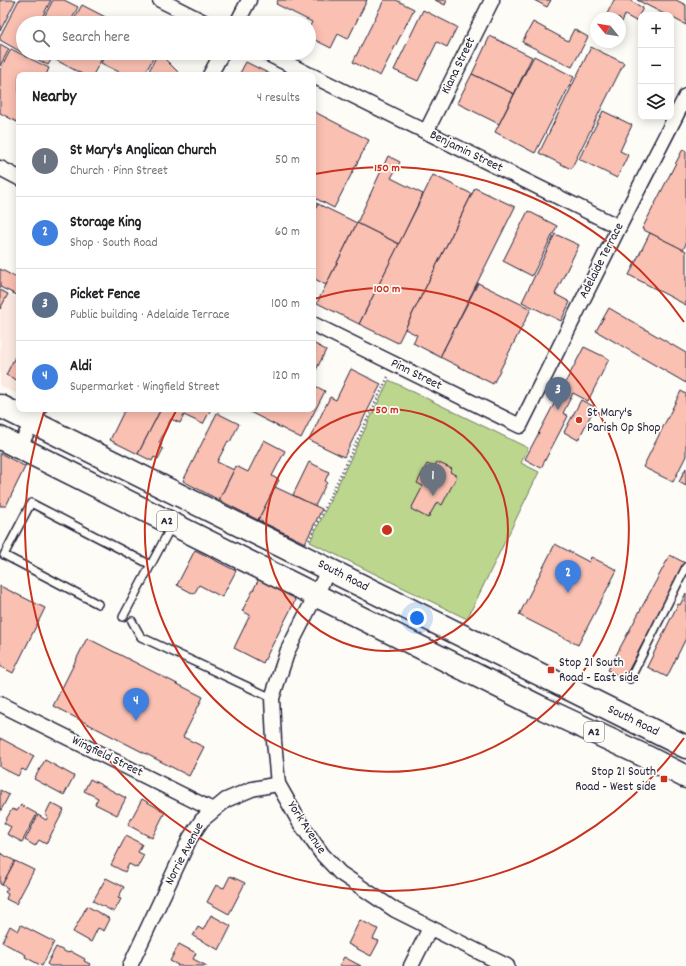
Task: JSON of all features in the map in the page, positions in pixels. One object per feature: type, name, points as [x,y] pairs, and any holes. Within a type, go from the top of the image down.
[{"type":"highway","name":"South Road","points":[[0,406],[16,410]]},
{"type":"highway","name":"South Road","points":[[22,412],[36,416],[301,555],[686,747]]},
{"type":"highway","name":"South Road","points":[[0,438],[315,596],[686,777]]},
{"type":"street","points":[[160,0],[192,16]]},
{"type":"street","points":[[241,16],[249,0]]},
{"type":"street","name":"Kiana Street","points":[[426,132],[492,0]]},
{"type":"street","points":[[212,72],[218,60]]},
{"type":"street","points":[[280,60],[304,72]]},
{"type":"street","name":"Benjamin Street","points":[[316,77],[619,227]]},
{"type":"street","name":"Adelaide Terrace","points":[[520,426],[619,227],[682,114],[686,96]]},
{"type":"street","points":[[0,168],[16,176]]},
{"type":"street","name":"Pinn Street","points":[[316,325],[520,426]]},
{"type":"street","points":[[19,448],[36,416]]},
{"type":"street","points":[[315,596],[329,569]]},
{"type":"street","name":"York Avenue","points":[[315,596],[288,650],[272,698],[278,784],[300,823],[322,854],[340,873],[394,910],[507,966]]},
{"type":"street","name":"Wingfield Street","points":[[0,704],[213,810]]},
{"type":"street","name":"Norrie Avenue","points":[[130,966],[190,838],[202,820],[226,800],[252,789],[278,784]]},
{"type":"street","points":[[411,966],[430,928]]},
{"type":"lane","points":[[98,604],[4,555],[31,503],[151,565]]},
{"type":"lane","points":[[123,617],[172,524]]},
{"type":"lane","points":[[630,679],[686,567]]},
{"type":"lane","points":[[132,621],[141,637],[272,698]]},
{"type":"path","points":[[301,555],[395,364]]},
{"type":"shaded area","points":[[0,289],[16,297],[16,394],[0,386]]},
{"type":"green space","points":[[389,380],[528,448],[521,463],[539,472],[467,619],[310,542]]},
{"type":"building","points":[[0,0],[16,0],[0,31]]},
{"type":"building","points":[[19,0],[51,0],[43,16],[16,16],[16,49],[0,40],[0,36]]},
{"type":"building","points":[[53,0],[64,0],[78,7],[74,16],[45,16]]},
{"type":"building","points":[[278,0],[367,0],[348,39],[338,34],[331,48],[316,40],[316,16],[300,16],[276,4]]},
{"type":"building","points":[[384,0],[396,0],[414,9],[380,76],[353,62]]},
{"type":"building","points":[[435,0],[447,0],[445,5]]},
{"type":"building","points":[[534,0],[551,0],[547,7]]},
{"type":"building","points":[[614,0],[629,0],[643,8],[641,12],[638,12],[636,21],[626,16],[626,12],[608,12]]},
{"type":"building","points":[[637,0],[676,0],[686,5],[686,25],[674,19],[674,12],[660,12]]},
{"type":"building","points":[[82,5],[103,16],[76,16]]},
{"type":"building","points":[[423,10],[457,27],[447,47],[437,42],[418,81],[394,70]]},
{"type":"building","points":[[533,22],[568,41],[574,29],[588,37],[572,67],[522,42]]},
{"type":"building","points":[[490,36],[532,57],[514,94],[472,74]]},
{"type":"building","points":[[0,44],[9,49],[0,66]]},
{"type":"building","points":[[591,48],[624,63],[571,169],[539,153]]},
{"type":"building","points":[[11,49],[16,52],[16,60],[33,60],[49,68],[47,72],[16,72],[16,121],[0,113],[0,70]]},
{"type":"building","points":[[534,56],[574,77],[535,153],[495,132]]},
{"type":"building","points":[[38,60],[51,60],[48,65]]},
{"type":"building","points":[[56,60],[101,60],[95,72],[78,72]]},
{"type":"building","points":[[102,60],[152,60],[146,72],[119,72],[101,63]]},
{"type":"building","points":[[154,60],[166,60],[178,72],[148,72]]},
{"type":"building","points":[[246,62],[266,72],[241,72]]},
{"type":"building","points":[[472,74],[514,94],[499,124],[457,103]]},
{"type":"building","points":[[603,111],[632,125],[620,151],[628,155],[617,178],[579,159]]},
{"type":"building","points":[[316,113],[369,140],[334,208],[316,199]]},
{"type":"building","points":[[683,149],[686,151],[686,244],[683,250],[642,229]]},
{"type":"building","points":[[388,156],[400,162],[391,178],[423,194],[399,244],[357,223]]},
{"type":"building","points":[[433,175],[472,194],[398,343],[359,324]]},
{"type":"building","points":[[475,188],[515,207],[440,357],[413,343],[417,335],[405,329]]},
{"type":"building","points":[[318,204],[357,223],[326,285],[316,280],[316,208]]},
{"type":"building","points":[[528,211],[557,226],[532,276],[503,261]]},
{"type":"building","points":[[357,223],[399,244],[359,324],[317,303]]},
{"type":"building","points":[[650,233],[686,251],[686,305],[629,275]]},
{"type":"building","points":[[555,234],[579,245],[555,294],[570,302],[561,321],[522,302]]},
{"type":"building","points":[[0,269],[16,277],[16,295],[0,287]]},
{"type":"building","points":[[478,283],[531,309],[493,384],[440,357]]},
{"type":"building","points":[[0,290],[8,294],[0,309]]},
{"type":"building","points":[[609,308],[686,353],[686,383],[596,331]]},
{"type":"building","points":[[316,345],[326,350],[316,370]]},
{"type":"building","points":[[584,347],[609,359],[588,401],[573,393],[563,413],[568,416],[541,468],[525,459]]},
{"type":"building","points":[[16,355],[16,380],[6,375]]},
{"type":"building","points":[[351,369],[381,384],[344,457],[309,440],[330,397],[336,400]]},
{"type":"building","points":[[316,386],[325,391],[316,409]]},
{"type":"building","points":[[681,391],[686,394],[686,456],[673,482],[643,467]]},
{"type":"building","name":"St Mary's Parish Op Shop","points":[[581,400],[595,407],[578,440],[564,432]]},
{"type":"building","points":[[124,412],[159,412],[138,454],[110,440]]},
{"type":"building","points":[[159,412],[209,412],[203,424],[184,415],[180,423],[171,419],[159,443],[162,444],[160,447],[163,449],[158,459],[154,457],[152,461],[138,454]]},
{"type":"building","points":[[250,412],[314,412],[301,438]]},
{"type":"building","points":[[217,413],[239,424],[230,442],[228,441],[217,462],[234,470],[219,500],[183,481]]},
{"type":"building","points":[[264,440],[285,451],[272,476],[279,480],[258,520],[219,500],[236,466],[248,472]]},
{"type":"building","points":[[0,453],[24,466],[26,465],[6,506],[0,506]]},
{"type":"building","points":[[309,462],[329,472],[325,481],[327,482],[315,506],[293,495]]},
{"type":"building","points":[[437,462],[452,469],[450,472],[457,476],[442,505],[437,502],[428,518],[411,509],[423,486],[417,483],[427,464],[434,467]]},
{"type":"building","points":[[686,468],[686,486],[679,482]]},
{"type":"building","points":[[275,487],[322,509],[305,543],[258,520]]},
{"type":"building","points":[[555,544],[589,562],[591,557],[617,570],[578,645],[519,615]]},
{"type":"building","points":[[195,550],[236,571],[222,597],[199,585],[194,594],[177,585]]},
{"type":"building","points":[[670,555],[685,563],[624,679],[608,670]]},
{"type":"building","points":[[260,577],[293,594],[295,601],[263,663],[234,648],[250,615],[242,611]]},
{"type":"building","points":[[0,586],[45,608],[13,673],[0,666]]},
{"type":"building","points":[[686,593],[686,638],[667,677],[647,667],[678,604],[680,605]]},
{"type":"building","points":[[87,638],[203,697],[183,737],[204,747],[189,776],[53,706]]},
{"type":"building","points":[[0,738],[34,756],[26,771],[22,769],[18,776],[0,767]]},
{"type":"building","points":[[45,760],[74,776],[64,795],[34,779]]},
{"type":"building","points":[[90,779],[126,798],[117,815],[95,804],[98,798],[84,791]]},
{"type":"building","points":[[0,790],[9,795],[0,812]]},
{"type":"building","points":[[142,799],[165,812],[152,838],[128,825]]},
{"type":"building","points":[[51,803],[64,810],[46,844],[39,840],[35,846],[25,840],[38,815],[46,820],[48,817],[45,815]]},
{"type":"building","points":[[21,805],[37,814],[22,842],[7,834],[11,827],[4,823],[12,809],[17,811]]},
{"type":"building","points":[[126,836],[142,844],[138,852],[144,855],[137,868],[129,864],[125,872],[111,865]]},
{"type":"building","points":[[0,853],[15,861],[2,885],[0,884]]},
{"type":"building","points":[[15,861],[34,870],[16,904],[6,899],[8,894],[5,892],[8,888],[2,885]]},
{"type":"building","points":[[230,876],[245,883],[229,914],[207,902],[216,885],[224,888]]},
{"type":"building","points":[[106,878],[124,887],[118,898],[121,899],[114,912],[93,901]]},
{"type":"building","points":[[87,906],[110,919],[104,931],[98,928],[91,942],[73,932]]},
{"type":"building","points":[[211,915],[231,926],[219,950],[193,936],[198,927],[203,930]]},
{"type":"building","points":[[360,920],[378,929],[373,939],[379,941],[371,956],[348,944]]},
{"type":"building","points":[[21,925],[54,942],[42,966],[25,957],[26,955],[2,942],[10,926],[18,931]]},
{"type":"building","points":[[179,944],[196,953],[193,959],[207,966],[177,966],[178,965],[170,961]]},
{"type":"building","points":[[56,947],[68,953],[70,951],[85,959],[84,961],[90,964],[89,966],[50,966],[47,964]]},
{"type":"building","points":[[344,957],[361,966],[339,966]]},
{"type":"place","name":"Picket Fence","points":[[558,410]]},
{"type":"place","name":"St Mary's Parish Op Shop","points":[[579,420]]},
{"type":"place","name":"St Mary's Anglican Church","points":[[433,496]]},
{"type":"place","name":"Storage King","points":[[568,593]]},
{"type":"place","name":"Stop 21 South Road - East side","points":[[551,670]]},
{"type":"place","name":"Aldi","points":[[136,721]]},
{"type":"place","name":"Stop 21 South Road - West side","points":[[664,779]]}]
